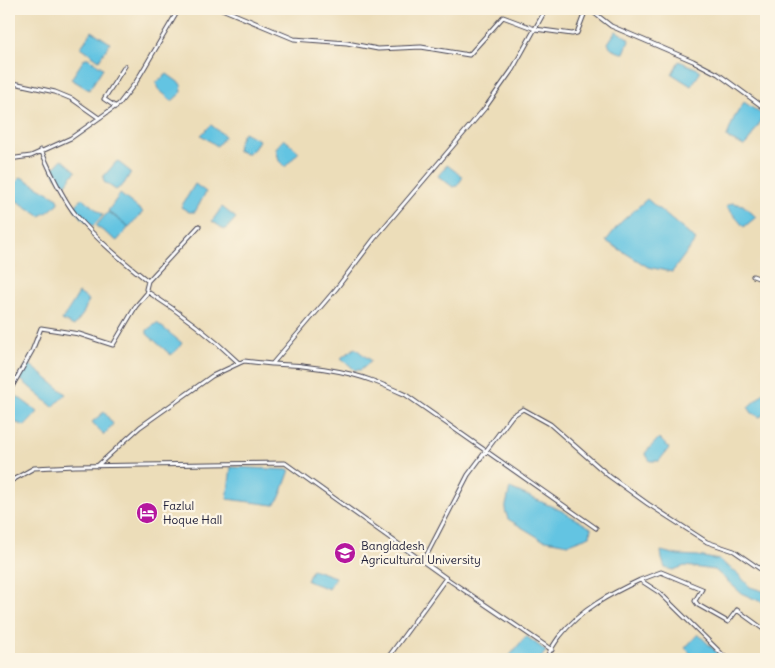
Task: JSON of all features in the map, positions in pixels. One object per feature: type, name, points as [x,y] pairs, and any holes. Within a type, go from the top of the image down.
[{"type":"street","points":[[9,159],[31,156],[71,138],[116,106],[136,82],[179,9]]},
{"type":"street","points":[[222,9],[294,39],[347,43],[378,49],[421,47],[469,55],[503,17],[534,29],[572,34],[577,33],[586,12],[593,12],[611,26],[693,61],[718,74],[766,109]]},
{"type":"street","points":[[272,364],[336,289],[374,239],[485,108],[512,70],[546,9]]},
{"type":"street","points":[[116,106],[104,99],[125,66]]},
{"type":"street","points":[[9,82],[55,92],[72,99],[99,118]]},
{"type":"street","points":[[42,150],[75,214],[96,236],[148,281]]},
{"type":"street","points":[[199,226],[148,281],[146,289],[216,342],[239,363]]},
{"type":"street","points":[[753,276],[766,281]]},
{"type":"street","points":[[9,392],[32,352],[41,328],[79,334],[112,345],[136,306],[148,292]]},
{"type":"street","points":[[97,466],[140,427],[212,376],[244,361],[297,364],[372,380],[406,395],[596,528]]},
{"type":"street","points":[[423,562],[468,475],[512,416],[520,410],[526,409],[550,424],[609,476],[648,504],[707,542],[734,551],[766,573]]},
{"type":"street","points":[[9,482],[34,468],[285,463],[423,562],[552,650]]},
{"type":"street","points":[[545,659],[559,636],[586,610],[614,592],[661,572],[702,589],[695,601],[698,605],[728,622],[738,610],[766,631]]},
{"type":"street","points":[[387,659],[446,578]]},
{"type":"street","points":[[640,580],[660,593],[727,659]]},
{"type":"water","points":[[92,31],[110,43],[99,60],[81,47]]},
{"type":"water","points":[[616,31],[628,38],[629,41],[624,53],[614,50],[608,43]]},
{"type":"water","points":[[85,58],[103,68],[89,90],[71,79]]},
{"type":"water","points":[[679,61],[700,70],[691,86],[672,74]]},
{"type":"water","points":[[167,74],[181,84],[182,92],[172,101],[158,89],[156,83]]},
{"type":"water","points":[[744,102],[764,116],[744,146],[727,138],[727,136],[734,118]]},
{"type":"water","points":[[211,125],[225,136],[217,146],[201,135]]},
{"type":"water","points":[[244,132],[259,140],[254,149],[246,154],[237,150]]},
{"type":"water","points":[[284,139],[299,152],[285,167],[279,161],[276,148]]},
{"type":"water","points":[[62,159],[76,171],[65,185],[55,175],[53,169]]},
{"type":"water","points":[[117,161],[131,172],[124,184],[116,190],[104,182],[103,177]]},
{"type":"water","points":[[447,165],[463,177],[457,186],[453,187],[438,176]]},
{"type":"water","points":[[21,177],[58,198],[59,203],[40,216],[11,197],[12,188]]},
{"type":"water","points":[[195,184],[206,192],[195,212],[189,212],[181,207]]},
{"type":"water","points":[[120,194],[143,212],[129,227],[108,211]]},
{"type":"water","points":[[82,198],[103,215],[93,226],[83,219],[74,208]]},
{"type":"water","points":[[647,199],[696,240],[672,272],[648,267],[606,241],[620,223]]},
{"type":"water","points":[[732,203],[743,205],[756,217],[744,227],[726,206]]},
{"type":"water","points":[[222,207],[236,218],[225,230],[212,221]]},
{"type":"water","points":[[108,212],[129,227],[117,241],[96,226]]},
{"type":"water","points":[[79,293],[89,300],[83,314],[74,326],[62,320]]},
{"type":"water","points":[[157,323],[182,343],[171,355],[147,334],[147,330]]},
{"type":"water","points":[[355,348],[371,361],[361,370],[355,370],[341,358]]},
{"type":"water","points":[[28,363],[66,394],[53,407],[20,379]]},
{"type":"water","points":[[766,391],[766,413],[760,417],[752,413],[748,407]]},
{"type":"water","points":[[14,394],[38,412],[25,426],[9,420],[9,402]]},
{"type":"water","points":[[104,412],[113,424],[104,435],[92,422]]},
{"type":"water","points":[[659,438],[669,448],[659,461],[650,461],[645,453]]},
{"type":"water","points":[[231,467],[290,470],[280,497],[274,505],[227,499]]},
{"type":"water","points":[[510,488],[562,511],[591,528],[590,536],[568,544],[541,539],[508,519],[505,510]]},
{"type":"water","points":[[661,551],[719,560],[737,573],[750,587],[766,592],[766,604],[741,593],[715,570],[685,566],[673,570],[665,568]]},
{"type":"water","points":[[312,569],[335,577],[329,589],[307,581]]},
{"type":"water","points":[[698,634],[724,659],[696,659],[685,648]]},
{"type":"water","points":[[526,636],[546,651],[540,659],[507,659]]},
{"type":"railway","points":[[9,73],[12,9]]},
{"type":"place","name":"Fazlul Hoque Hall","points":[[147,513]]},
{"type":"place","name":"Bangladesh Agricultural University","points":[[345,553]]}]
